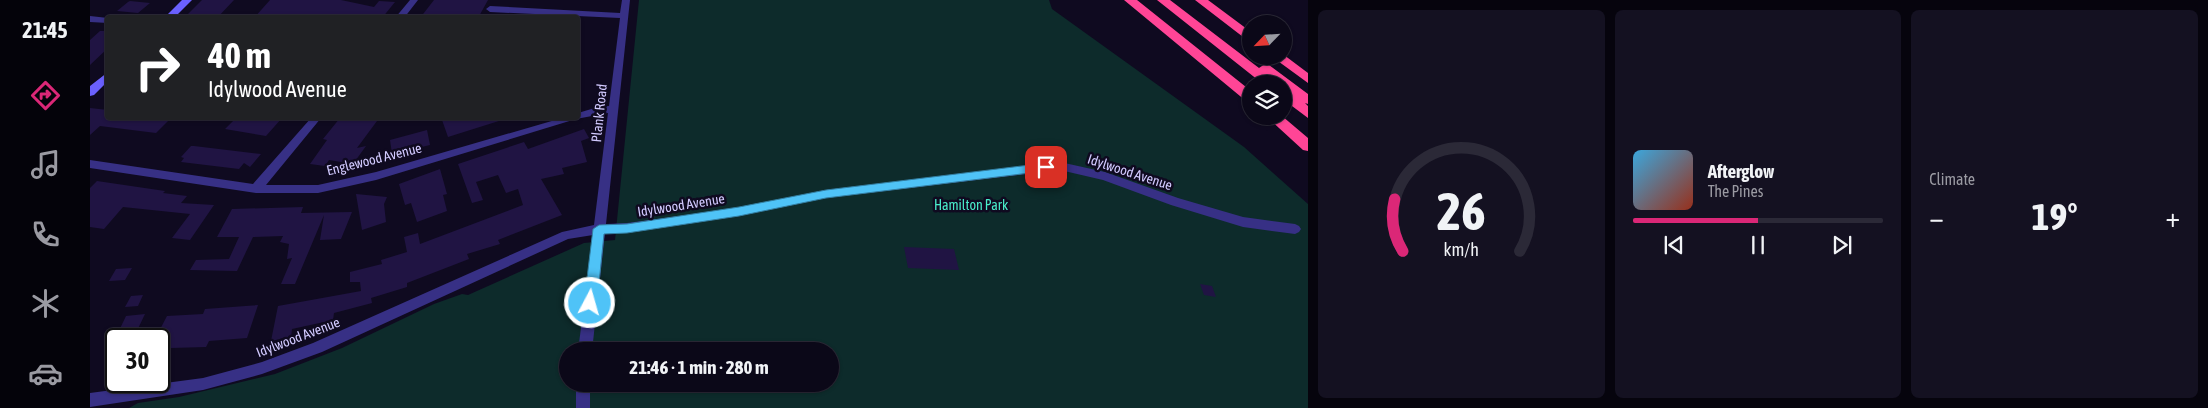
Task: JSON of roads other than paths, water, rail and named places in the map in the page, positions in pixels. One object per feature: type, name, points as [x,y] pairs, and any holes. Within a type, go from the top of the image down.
[{"type":"highway","points":[[1130,0],[1242,91]]},
{"type":"highway","points":[[1163,0],[1261,75]]},
{"type":"highway","points":[[1201,0],[1242,30]]},
{"type":"highway","points":[[1211,36],[1250,57],[1308,100]]},
{"type":"highway","points":[[1289,65],[1308,79]]},
{"type":"highway","points":[[1292,100],[1308,113]]},
{"type":"highway","points":[[1284,125],[1308,146]]},
{"type":"main road","points":[[171,15],[186,0]]},
{"type":"main road","points":[[90,92],[105,78]]},
{"type":"street","points":[[402,15],[414,0]]},
{"type":"street","name":"Plank Road","points":[[586,342],[626,0]]},
{"type":"street","points":[[490,9],[624,16]]},
{"type":"street","points":[[90,19],[105,20]]},
{"type":"street","points":[[580,115],[598,110],[614,109]]},
{"type":"street","points":[[256,190],[314,120]]},
{"type":"street","name":"Englewood Avenue","points":[[90,164],[256,190],[318,188],[348,183],[565,120]]},
{"type":"street","name":"Idylwood Avenue","points":[[90,400],[203,384],[262,368],[317,348],[566,235],[599,229],[627,228],[739,212],[826,194],[1060,166],[1105,176],[1175,202],[1243,222],[1295,229]]},
{"type":"street","points":[[583,392],[583,408]]},
{"type":"park label","name":"Hamilton Park","points":[[971,205]]}]
